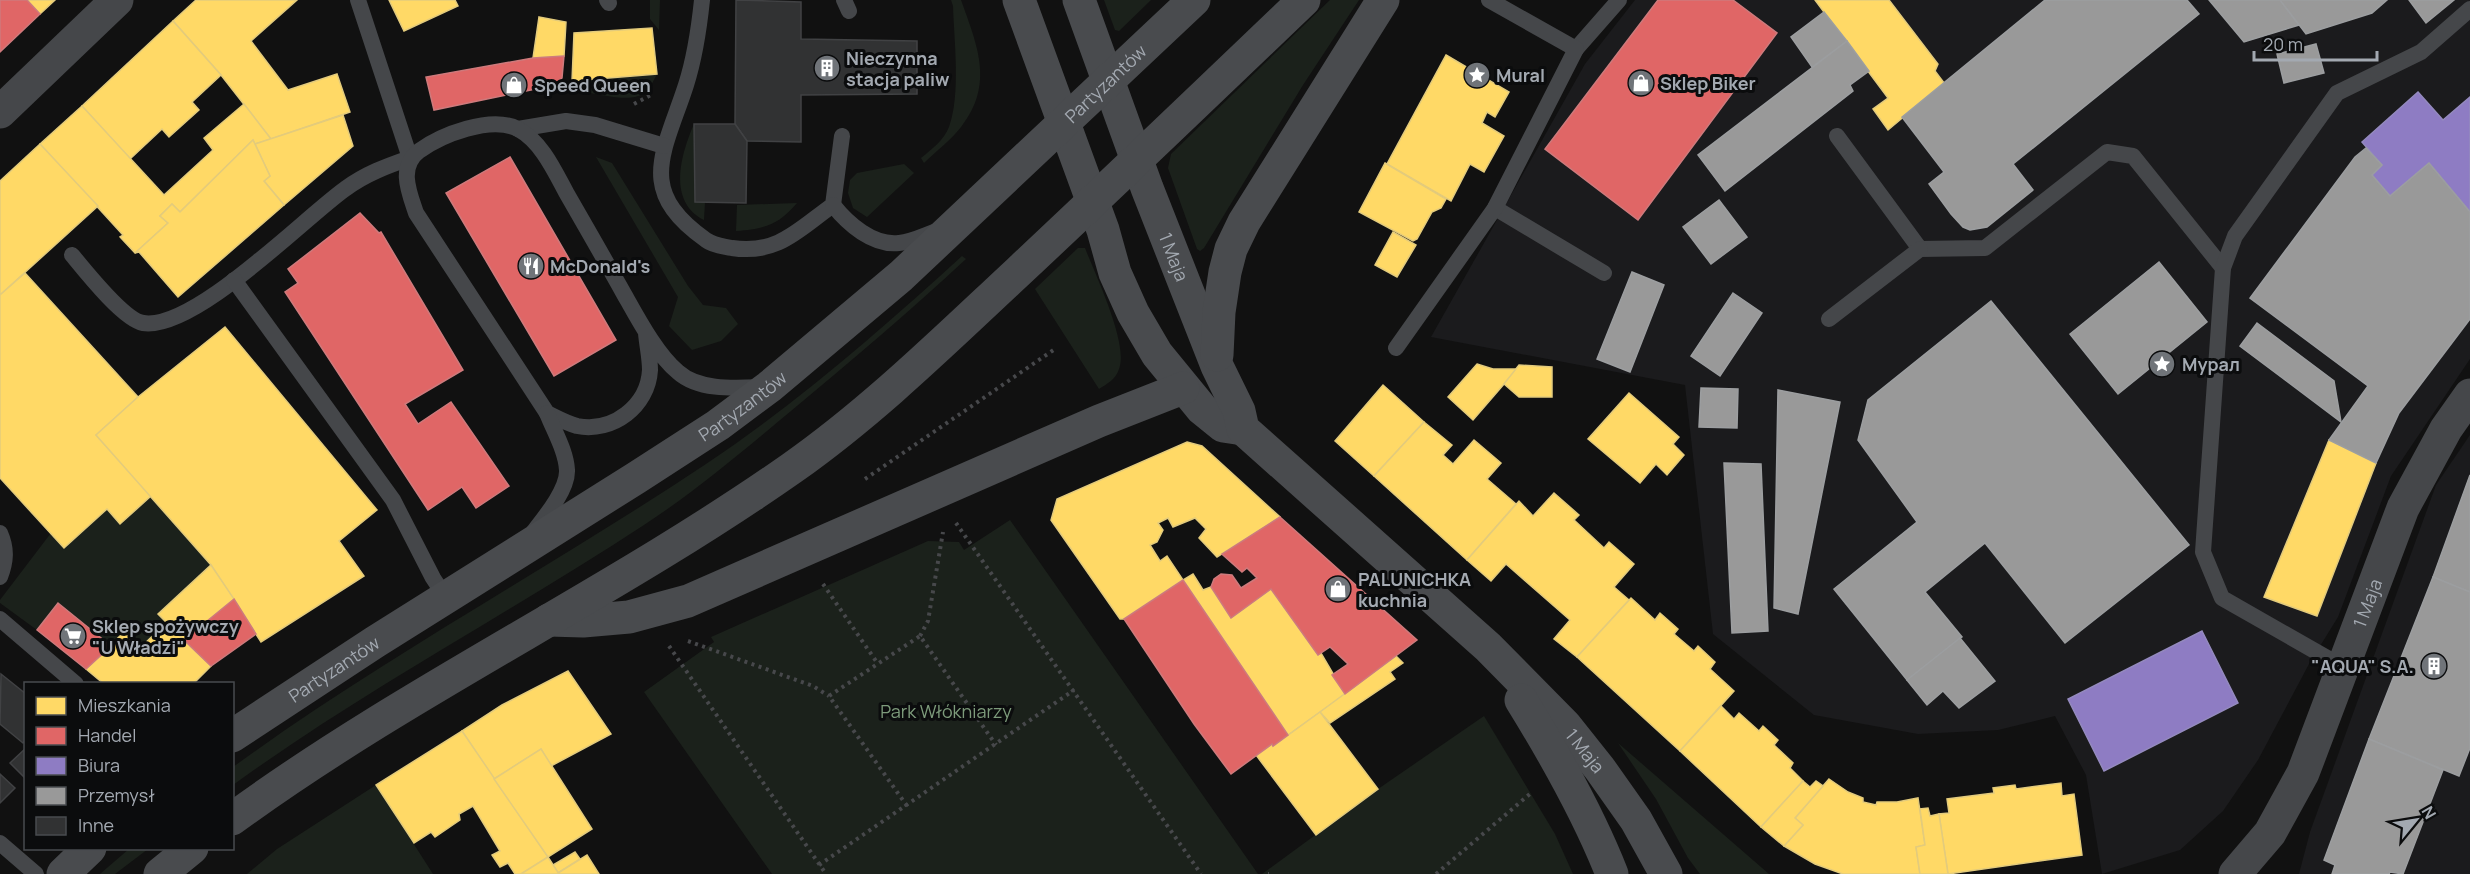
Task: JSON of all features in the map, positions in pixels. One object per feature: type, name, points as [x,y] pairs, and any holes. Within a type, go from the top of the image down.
[{"type":"street","points":[[0,112],[117,0]]},
{"type":"street","name":"1 Maja","points":[[1019,0],[1092,201],[1115,273],[1133,313],[1156,354],[1183,388],[1223,426],[1244,429]]},
{"type":"street","name":"1 Maja","points":[[1079,0],[1137,161],[1217,366],[1239,411],[1244,429],[1488,647],[1565,725],[1636,820],[1666,872]]},
{"type":"street","name":"Partyzantów","points":[[234,735],[375,642],[699,437],[769,387],[847,323],[955,226],[1194,0]]},
{"type":"street","points":[[234,818],[357,736],[708,525],[795,466],[876,402],[942,345],[1304,0]]},
{"type":"street","points":[[549,620],[583,621],[629,617],[688,602],[1099,421],[1183,388],[1217,366],[1219,312],[1231,249],[1244,222],[1383,0]]},
{"type":"street","name":"1 Maja","points":[[2235,874],[2270,833],[2303,773],[2403,508],[2446,429],[2470,395]]},
{"type":"street","name":"1 Maja","points":[[1488,647],[1549,746],[1599,840],[1612,874]]},
{"type":"street","points":[[63,874],[89,850]]},
{"type":"street","points":[[160,874],[191,850]]},
{"type":"lane","points":[[358,0],[410,158],[406,173],[408,189],[416,213],[547,413],[560,443],[568,472],[558,498],[516,552]]},
{"type":"lane","points":[[702,0],[698,37],[690,72],[664,146],[660,179],[664,195],[674,213],[688,227],[712,244],[739,249],[764,249],[787,239],[833,205],[842,136]]},
{"type":"lane","points":[[1489,0],[1576,49]]},
{"type":"lane","points":[[1396,348],[1495,208],[1576,49],[1619,0]]},
{"type":"lane","points":[[2343,667],[2222,598],[2203,552],[2223,268],[2235,236],[2337,93],[2421,52],[2470,9]]},
{"type":"lane","points":[[72,255],[129,318],[144,323],[159,322],[201,305],[343,190],[374,171],[410,158],[432,142],[460,131],[487,125],[502,125],[518,129],[566,121],[595,125],[664,146]]},
{"type":"lane","points":[[518,129],[545,155],[646,333],[678,373],[697,381],[729,388],[769,387]]},
{"type":"lane","points":[[1837,136],[1920,249]]},
{"type":"lane","points":[[1829,319],[1920,249],[1985,248],[2107,152],[2133,156],[2223,268]]},
{"type":"lane","points":[[833,205],[845,219],[876,242],[899,243],[955,226]]},
{"type":"lane","points":[[1495,208],[1604,273]]},
{"type":"lane","points":[[234,280],[393,500],[433,578],[446,598]]},
{"type":"lane","points":[[547,413],[579,426],[597,426],[615,421],[630,413],[641,401],[648,383],[650,369],[646,333]]},
{"type":"lane","points":[[0,533],[5,545],[5,559],[0,577]]},
{"type":"lane","points":[[0,620],[74,682]]},
{"type":"lane","points":[[0,843],[36,874]]},
{"type":"path","points":[[595,125],[609,105],[623,107],[637,103],[654,93]]},
{"type":"path","points":[[857,484],[1054,349]]},
{"type":"path","points":[[951,516],[1201,874]]},
{"type":"path","points":[[830,696],[920,636],[928,621],[943,529]]},
{"type":"path","points":[[818,576],[878,664]]},
{"type":"path","points":[[920,636],[996,745]]},
{"type":"path","points":[[680,639],[813,686],[830,696],[907,806]]},
{"type":"path","points":[[669,646],[826,874]]},
{"type":"path","points":[[819,865],[1074,690]]},
{"type":"path","points":[[1436,874],[1536,789]]},
{"type":"shaded area","points":[[1635,0],[2470,0],[2470,359],[2391,476],[2338,617],[2309,664],[2258,760],[2223,811],[2180,850],[2102,874],[2086,775],[2055,716],[1998,730],[1918,734],[1814,715],[1713,634],[1685,385],[1431,337],[1585,64]]},
{"type":"shaded area","points":[[2470,435],[2470,874],[2299,874],[2310,832],[2436,485]]},
{"type":"green space","points":[[650,0],[660,0],[659,30],[650,19]]},
{"type":"green space","points":[[951,0],[961,0],[973,33],[980,64],[978,95],[961,127],[924,163],[921,158],[944,136],[953,114],[956,67]]},
{"type":"green space","points":[[1104,0],[1151,0],[1119,31],[1115,30]]},
{"type":"green space","points":[[1330,0],[1359,0],[1303,85],[1204,248],[1200,251],[1197,249],[1168,168],[1171,154]]},
{"type":"green space","points":[[657,74],[646,91],[639,96],[627,98],[555,85],[572,81]]},
{"type":"green space","points":[[694,124],[695,202],[705,202],[704,220],[692,212],[681,189],[682,163]]},
{"type":"green space","points":[[596,157],[612,163],[688,286],[703,305],[726,308],[738,324],[721,341],[692,350],[669,326],[678,297]]},
{"type":"green space","points":[[904,164],[914,173],[867,217],[853,208],[848,193],[850,180],[857,173]]},
{"type":"green space","points":[[797,203],[784,216],[770,225],[736,231],[737,205]]},
{"type":"green space","points":[[1078,248],[1085,248],[1110,309],[1119,343],[1121,358],[1118,373],[1099,389],[1035,289]]},
{"type":"green space","points":[[962,256],[966,259],[755,441],[682,498],[593,558],[333,717],[234,784],[234,766],[408,650],[588,540],[740,441],[838,365]]},
{"type":"green space","points":[[151,496],[211,565],[158,614],[166,623],[140,648],[124,632],[111,646],[59,603],[37,630],[0,603],[51,533],[64,548],[107,509],[121,524]]},
{"type":"green space","name":"Park Włókniarzy","points":[[1010,520],[1258,874],[772,874],[644,692],[714,642],[711,637],[928,541],[959,542],[964,550]]},
{"type":"green space","points":[[1484,716],[1555,834],[1573,874],[1262,874],[1378,789]]},
{"type":"green space","points":[[1618,743],[1769,874],[1700,874],[1688,858],[1656,799]]},
{"type":"green space","points":[[376,785],[433,874],[247,874],[277,849]]},
{"type":"green space","points":[[128,850],[147,850],[115,874],[100,874]]},
{"type":"building: Mieszkania","points":[[27,0],[55,0],[40,14]]},
{"type":"building: Mieszkania","points":[[196,0],[297,0],[251,41],[288,90],[337,74],[350,112],[271,139],[221,75],[173,21]]},
{"type":"building: Mieszkania","points":[[389,0],[455,0],[458,6],[404,31]]},
{"type":"building: Mieszkania","points":[[1815,0],[1889,0],[1938,64],[1935,71],[1944,83],[1888,130],[1873,109],[1888,98]]},
{"type":"building: Mieszkania","points":[[539,17],[566,22],[564,56],[533,58]]},
{"type":"building: Mieszkania","points":[[173,21],[221,75],[192,102],[199,110],[169,137],[162,129],[130,159],[82,106]]},
{"type":"building: Mieszkania","points":[[652,28],[657,74],[572,81],[574,33]]},
{"type":"building: Mieszkania","points":[[1446,55],[1509,92],[1495,117],[1487,112],[1482,123],[1504,136],[1484,172],[1470,164],[1451,201],[1387,164]]},
{"type":"building: Mieszkania","points":[[244,104],[271,139],[255,144],[253,140],[180,212],[172,204],[160,216],[168,223],[135,253],[120,237],[123,235],[40,144],[82,106],[164,195],[213,150],[204,138]]},
{"type":"building: Mieszkania","points":[[343,115],[353,146],[284,205],[264,181],[270,176],[255,144]]},
{"type":"building: Mieszkania","points":[[253,140],[270,176],[264,181],[284,205],[178,297],[139,252],[135,253],[168,223],[160,216],[172,204],[180,212]]},
{"type":"building: Mieszkania","points":[[40,144],[98,206],[0,295],[0,181]]},
{"type":"building: Mieszkania","points":[[1385,163],[1446,199],[1441,208],[1432,212],[1417,239],[1413,241],[1359,212]]},
{"type":"building: Mieszkania","points":[[1393,232],[1416,245],[1397,277],[1375,265]]},
{"type":"building: Mieszkania","points":[[25,273],[138,397],[96,435],[151,496],[120,524],[107,509],[64,548],[0,478],[0,295]]},
{"type":"building: Mieszkania","points":[[225,327],[377,510],[339,541],[364,576],[261,642],[211,565],[96,435],[138,397]]},
{"type":"building: Mieszkania","points":[[1477,364],[1493,369],[1517,369],[1473,420],[1448,397]]},
{"type":"building: Mieszkania","points":[[1519,365],[1552,367],[1552,397],[1519,397],[1504,384]]},
{"type":"building: Mieszkania","points":[[1383,385],[1424,422],[1374,476],[1335,441]]},
{"type":"building: Mieszkania","points":[[1629,393],[1679,437],[1673,444],[1684,455],[1667,475],[1656,464],[1640,483],[1588,439]]},
{"type":"building: Mieszkania","points":[[1424,422],[1452,445],[1443,455],[1453,464],[1474,440],[1501,463],[1487,479],[1516,504],[1467,560],[1374,476]]},
{"type":"building: Mieszkania","points":[[2329,440],[2376,463],[2317,616],[2264,597]]},
{"type":"building: Mieszkania","points":[[1187,442],[1202,446],[1280,517],[1217,557],[1199,538],[1206,529],[1195,518],[1173,527],[1168,518],[1158,523],[1163,530],[1157,542],[1150,545],[1160,561],[1167,556],[1183,580],[1124,619],[1120,619],[1051,520],[1057,499]]},
{"type":"building: Mieszkania","points":[[1554,493],[1579,515],[1574,520],[1604,548],[1609,542],[1634,564],[1614,587],[1629,600],[1577,657],[1554,639],[1570,620],[1506,564],[1491,581],[1467,560],[1519,501],[1533,516]]},
{"type":"building: Mieszkania","points":[[211,565],[234,599],[184,640],[158,614]]},
{"type":"building: Mieszkania","points":[[1193,574],[1203,590],[1211,587],[1231,618],[1271,589],[1318,655],[1321,653],[1345,694],[1288,735],[1183,580]]},
{"type":"building: Mieszkania","points":[[1631,598],[1655,620],[1660,613],[1678,629],[1674,634],[1694,651],[1698,646],[1715,662],[1710,669],[1734,691],[1680,751],[1577,657]]},
{"type":"building: Mieszkania","points":[[166,623],[211,666],[195,682],[102,682],[86,669],[124,632],[140,648]]},
{"type":"building: Mieszkania","points":[[1396,656],[1403,663],[1390,672],[1395,679],[1330,723],[1320,712]]},
{"type":"building: Mieszkania","points":[[568,671],[611,734],[551,766],[541,749],[494,779],[462,731],[502,705]]},
{"type":"building: Mieszkania","points":[[1721,706],[1734,719],[1739,713],[1759,731],[1763,726],[1778,740],[1774,745],[1793,763],[1790,768],[1803,781],[1761,827],[1680,751]]},
{"type":"building: Mieszkania","points":[[1320,712],[1378,789],[1316,835],[1256,755],[1272,744],[1273,746]]},
{"type":"building: Mieszkania","points":[[462,731],[548,857],[521,874],[515,874],[508,863],[500,867],[492,855],[500,851],[473,806],[459,814],[460,820],[435,837],[431,832],[414,843],[376,785]]},
{"type":"building: Mieszkania","points":[[541,749],[592,829],[548,857],[494,779]]},
{"type":"building: Mieszkania","points":[[1829,779],[1848,792],[1863,798],[1863,802],[1876,805],[1877,802],[1897,802],[1918,798],[1925,845],[1916,847],[1920,874],[1843,874],[1815,864],[1784,846],[1803,825],[1795,818]]},
{"type":"building: Mieszkania","points":[[1803,781],[1810,787],[1816,781],[1823,786],[1795,818],[1803,825],[1784,846],[1761,827]]},
{"type":"building: Mieszkania","points":[[2061,783],[2062,796],[2074,794],[2082,855],[1948,874],[1939,814],[1949,813],[1947,799],[1994,793],[1993,788],[2015,785],[2016,789]]},
{"type":"building: Mieszkania","points":[[1928,808],[1930,816],[1939,814],[1948,874],[1920,874],[1916,847],[1925,845],[1920,809]]},
{"type":"building: Mieszkania","points":[[575,852],[580,859],[558,873],[553,865]]},
{"type":"building: Mieszkania","points":[[587,855],[599,874],[558,873]]},
{"type":"building: Mieszkania","points":[[548,857],[559,874],[521,874]]},
{"type":"building: Handel","points":[[0,0],[27,0],[40,14],[0,52]]},
{"type":"building: Handel","points":[[1658,0],[1733,0],[1777,33],[1638,220],[1545,149]]},
{"type":"building: Handel","points":[[564,56],[562,78],[555,85],[434,110],[426,77],[533,58]]},
{"type":"building: Handel","name":"McDonald's","points":[[510,157],[616,340],[554,376],[446,193]]},
{"type":"building: Handel","points":[[360,213],[379,233],[381,232],[463,370],[405,404],[418,424],[451,402],[509,486],[476,508],[462,487],[428,510],[285,292],[298,283],[288,269]]},
{"type":"building: Handel","points":[[1280,517],[1417,640],[1345,694],[1332,675],[1348,664],[1330,647],[1318,655],[1271,589],[1231,618],[1211,587],[1214,579],[1221,574],[1232,575],[1241,588],[1257,578],[1247,568],[1242,572],[1222,554]]},
{"type":"building: Handel","points":[[1183,580],[1288,735],[1231,774],[1194,724],[1124,619]]},
{"type":"building: Handel","points":[[234,599],[256,634],[211,666],[184,640]]},
{"type":"building: Handel","points":[[58,603],[111,646],[86,669],[37,630]]},
{"type":"building: Biura","points":[[2418,92],[2443,120],[2470,97],[2470,212],[2429,163],[2390,196],[2372,175],[2382,165],[2362,142]]},
{"type":"building: Biura","points":[[2202,631],[2238,703],[2104,771],[2068,699]]},
{"type":"building: Przemysł","points":[[2045,0],[2187,0],[2199,14],[2013,164],[2033,190],[1987,227],[1970,230],[1963,227],[1951,214],[1929,184],[1944,172],[1902,117]]},
{"type":"building: Przemysł","points":[[2209,0],[2280,0],[2299,25],[2244,42]]},
{"type":"building: Przemysł","points":[[2280,0],[2387,0],[2372,13],[2306,34]]},
{"type":"building: Przemysł","points":[[2409,0],[2454,0],[2426,23]]},
{"type":"building: Przemysł","points":[[1824,12],[1847,41],[1812,67],[1791,37]]},
{"type":"building: Przemysł","points":[[1847,41],[1869,71],[1850,85],[1853,91],[1725,191],[1698,155]]},
{"type":"building: Przemysł","points":[[2316,44],[2324,73],[2284,83],[2277,54]]},
{"type":"building: Przemysł","points":[[2366,148],[2382,165],[2372,175],[2390,196],[2429,163],[2470,212],[2470,319],[2399,413],[2376,463],[2329,440],[2368,386],[2250,298],[2355,157]]},
{"type":"building: Przemysł","points":[[1719,200],[1747,237],[1711,264],[1683,227]]},
{"type":"building: Przemysł","points":[[2159,262],[2207,322],[2118,394],[2070,334]]},
{"type":"building: Przemysł","points":[[1632,272],[1664,285],[1630,372],[1597,359]]},
{"type":"building: Przemysł","points":[[1733,293],[1762,313],[1720,376],[1691,356]]},
{"type":"building: Przemysł","points":[[1991,301],[2189,545],[2065,643],[1985,543],[1925,592],[1962,637],[1907,680],[1834,589],[1917,522],[1858,440],[1868,400]]},
{"type":"building: Przemysł","points":[[2257,323],[2334,381],[2341,422],[2240,346]]},
{"type":"building: Przemysł","points":[[1701,388],[1738,389],[1737,428],[1699,427]]},
{"type":"building: Przemysł","points":[[1778,390],[1840,402],[1798,614],[1774,608]]},
{"type":"building: Przemysł","points":[[1724,463],[1761,464],[1768,631],[1732,633]]},
{"type":"building: Przemysł","points":[[2470,475],[2470,592],[2433,577]]},
{"type":"building: Przemysł","name":"\"AQUA\" S.A.","points":[[2433,577],[2470,592],[2470,748],[2459,776],[2369,739]]},
{"type":"building: Przemysł","points":[[1960,638],[1995,681],[1959,708],[1943,691],[1927,705],[1907,680]]},
{"type":"building: Przemysł","points":[[2369,739],[2443,770],[2403,874],[2390,872],[2389,874],[2332,874],[2335,865],[2324,860]]},
{"type":"building: Inne","name":"Nieczynna stacja paliw","points":[[736,0],[801,2],[801,39],[917,41],[917,94],[801,95],[801,142],[747,141],[735,124]]},
{"type":"building: Inne","points":[[694,124],[735,124],[747,141],[746,203],[695,202]]},
{"type":"building: Inne","points":[[1,674],[24,692],[23,743],[0,724]]},
{"type":"building: Inne","points":[[24,750],[24,777],[10,763]]},
{"type":"building: Inne","points":[[0,774],[15,788],[0,803]]},
{"type":"place","name":"Nieczynna stacja paliw","points":[[827,68]]},
{"type":"place","name":"Mural","points":[[1477,75]]},
{"type":"place","name":"Sklep Biker","points":[[1641,83]]},
{"type":"place","name":"Speed Queen","points":[[514,85]]},
{"type":"place","name":"McDonald's","points":[[531,266]]},
{"type":"place","name":"Мурал","points":[[2162,364]]},
{"type":"place","name":"PALUNICHKA kuchnia","points":[[1338,589]]},
{"type":"place","name":"Sklep spożywczy \"U Władzi\"","points":[[73,636]]},
{"type":"place","name":"\"AQUA\" S.A.","points":[[2434,666]]}]
